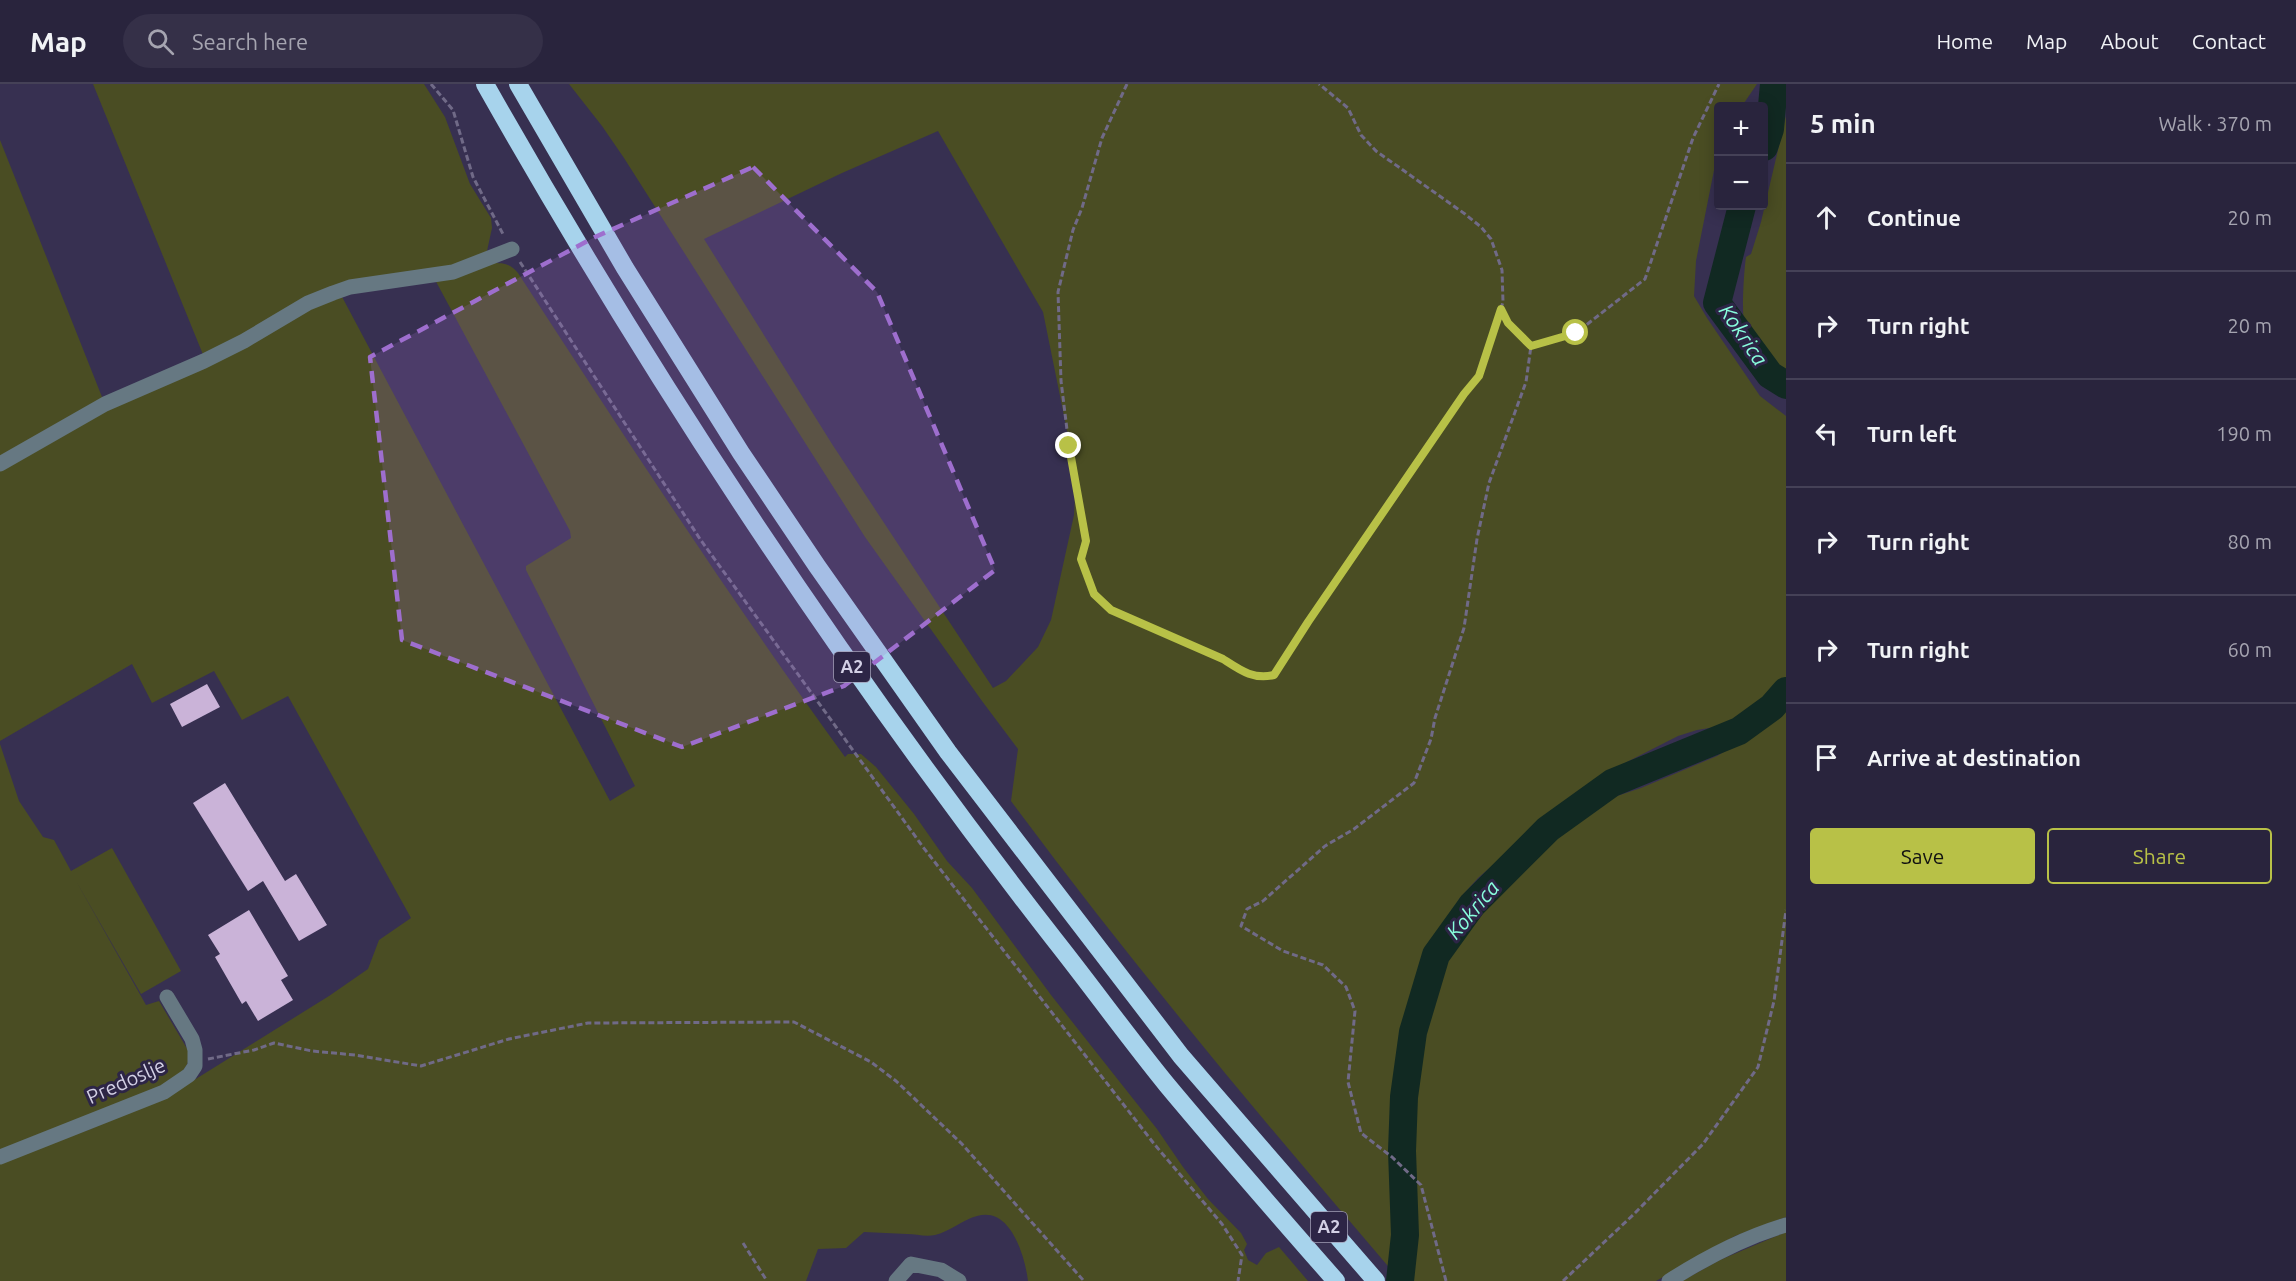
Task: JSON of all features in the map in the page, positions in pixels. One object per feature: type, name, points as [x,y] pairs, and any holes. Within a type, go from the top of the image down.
[{"type":"highway","name":"A2","points":[[485,84],[588,262],[658,377],[845,658],[1010,882],[1165,1082],[1336,1281]]},
{"type":"highway","name":"A2","points":[[518,84],[625,268],[741,453],[823,575],[948,752],[1181,1056],[1376,1281]]},
{"type":"street","points":[[0,464],[105,404],[204,361],[244,341],[308,303],[350,287],[453,272],[512,249]]},
{"type":"street","name":"Predoslje","points":[[0,1157],[164,1092],[189,1075],[195,1061],[192,1039],[167,997]]},
{"type":"street","points":[[1669,1281],[1692,1266],[1786,1225]]},
{"type":"street","points":[[896,1281],[911,1264],[941,1270],[959,1281]]},
{"type":"path","points":[[431,84],[453,110],[473,177],[512,249],[700,539],[923,847],[1155,1144],[1222,1224],[1242,1255],[1238,1281]]},
{"type":"path","points":[[1127,84],[1102,138],[1082,208],[1073,230],[1058,292],[1061,381],[1069,446],[1086,541],[1081,559],[1094,594],[1111,610],[1261,678],[1274,675],[1359,546],[1464,394],[1479,376],[1503,302],[1502,270],[1491,239],[1481,227],[1376,151],[1361,135],[1348,108],[1319,84]]},
{"type":"path","points":[[1531,346],[1576,333],[1645,279],[1693,138],[1719,84]]},
{"type":"path","points":[[1501,309],[1508,323],[1531,346]]},
{"type":"path","points":[[1446,1281],[1421,1185],[1392,1157],[1361,1133],[1348,1082],[1355,1011],[1346,987],[1323,965],[1283,951],[1241,926],[1247,909],[1263,902],[1325,846],[1354,829],[1414,783],[1431,739],[1435,717],[1464,628],[1477,539],[1489,483],[1526,382],[1531,346]]},
{"type":"path","points":[[1563,1281],[1633,1215],[1703,1143],[1758,1067],[1774,1001],[1786,910]]},
{"type":"path","points":[[195,1061],[274,1044],[421,1066],[509,1039],[588,1023],[794,1022],[870,1062],[896,1081],[962,1144],[1084,1281]]},
{"type":"path","points":[[742,1243],[767,1281]]},
{"type":"highlighted area","points":[[753,167],[877,292],[995,570],[844,686],[682,747],[402,640],[370,357],[595,237]]},
{"type":"green space","points":[[93,84],[424,84],[445,117],[470,184],[491,218],[492,228],[487,251],[468,265],[372,279],[204,357]]},
{"type":"green space","points":[[569,84],[1757,84],[1745,102],[1714,102],[1714,170],[1696,261],[1694,296],[1760,396],[1786,416],[1786,677],[1765,701],[1743,716],[1721,726],[1678,736],[1621,765],[1570,798],[1478,878],[1459,899],[1431,955],[1411,1021],[1403,1058],[1397,1121],[1400,1189],[1393,1272],[1198,1040],[1011,801],[1018,749],[865,537],[624,158]],"holes":[[[938,131],[1043,312],[1076,475],[1074,515],[1051,620],[1038,647],[1006,681],[993,688],[832,444],[704,239],[842,173]]]},
{"type":"green space","points":[[1786,116],[1786,371],[1752,338],[1744,322],[1746,257],[1751,254],[1764,210],[1768,210],[1768,192]]},
{"type":"green space","points":[[0,140],[104,402],[0,460]]},
{"type":"green space","points":[[491,263],[506,264],[518,273],[719,578],[845,757],[848,754],[861,754],[876,767],[914,814],[947,861],[972,888],[1051,995],[1157,1129],[1183,1167],[1208,1199],[1241,1233],[1247,1244],[1244,1250],[1248,1260],[1257,1265],[1266,1253],[1279,1247],[1308,1281],[1028,1281],[1024,1259],[1014,1236],[999,1219],[989,1215],[971,1218],[931,1236],[864,1232],[846,1248],[818,1249],[806,1281],[0,1281],[0,1161],[88,1130],[170,1095],[329,996],[368,969],[379,940],[411,918],[288,696],[242,720],[214,671],[152,703],[132,664],[0,741],[0,468],[72,426],[340,293],[610,801],[635,786],[526,570],[526,566],[571,538],[570,531],[433,276]]},
{"type":"green space","points":[[1786,704],[1786,1217],[1735,1236],[1656,1281],[1410,1281],[1412,1187],[1406,1152],[1410,1099],[1415,1077],[1419,1034],[1441,958],[1451,942],[1468,921],[1554,834],[1584,813],[1614,797],[1717,756],[1763,728]]},
{"type":"green space","points":[[0,744],[19,801],[43,837],[54,840],[71,871],[112,848],[181,971],[141,994],[76,881],[146,1005],[159,1001],[189,1052],[189,1058],[182,1071],[165,1086],[0,1152]]},
{"type":"green space","points":[[1786,1232],[1786,1281],[1682,1281],[1720,1260]]},
{"type":"building","points":[[207,684],[220,707],[182,727],[170,704]]},
{"type":"building","points":[[225,783],[285,881],[296,874],[327,925],[299,941],[263,881],[248,891],[193,803]]},
{"type":"building","points":[[249,910],[288,976],[281,980],[293,1000],[258,1021],[246,1001],[242,1004],[215,957],[220,954],[208,935]]},
{"type":"waterway","name":"Kokrica","points":[[1768,135],[1774,84]]},
{"type":"waterway","name":"Kokrica","points":[[1741,210],[1717,303],[1770,375],[1786,385]]},
{"type":"waterway","name":"Kokrica","points":[[1400,1281],[1405,1235],[1402,1151],[1404,1097],[1413,1032],[1436,955],[1472,905],[1548,829],[1612,783],[1739,731],[1772,707],[1786,691]]},
{"type":"route","points":[[1069,446],[1086,541],[1081,559],[1094,594],[1111,610],[1261,678],[1274,675],[1359,546],[1464,394],[1479,376],[1501,309],[1508,323],[1531,346],[1576,333]]}]
